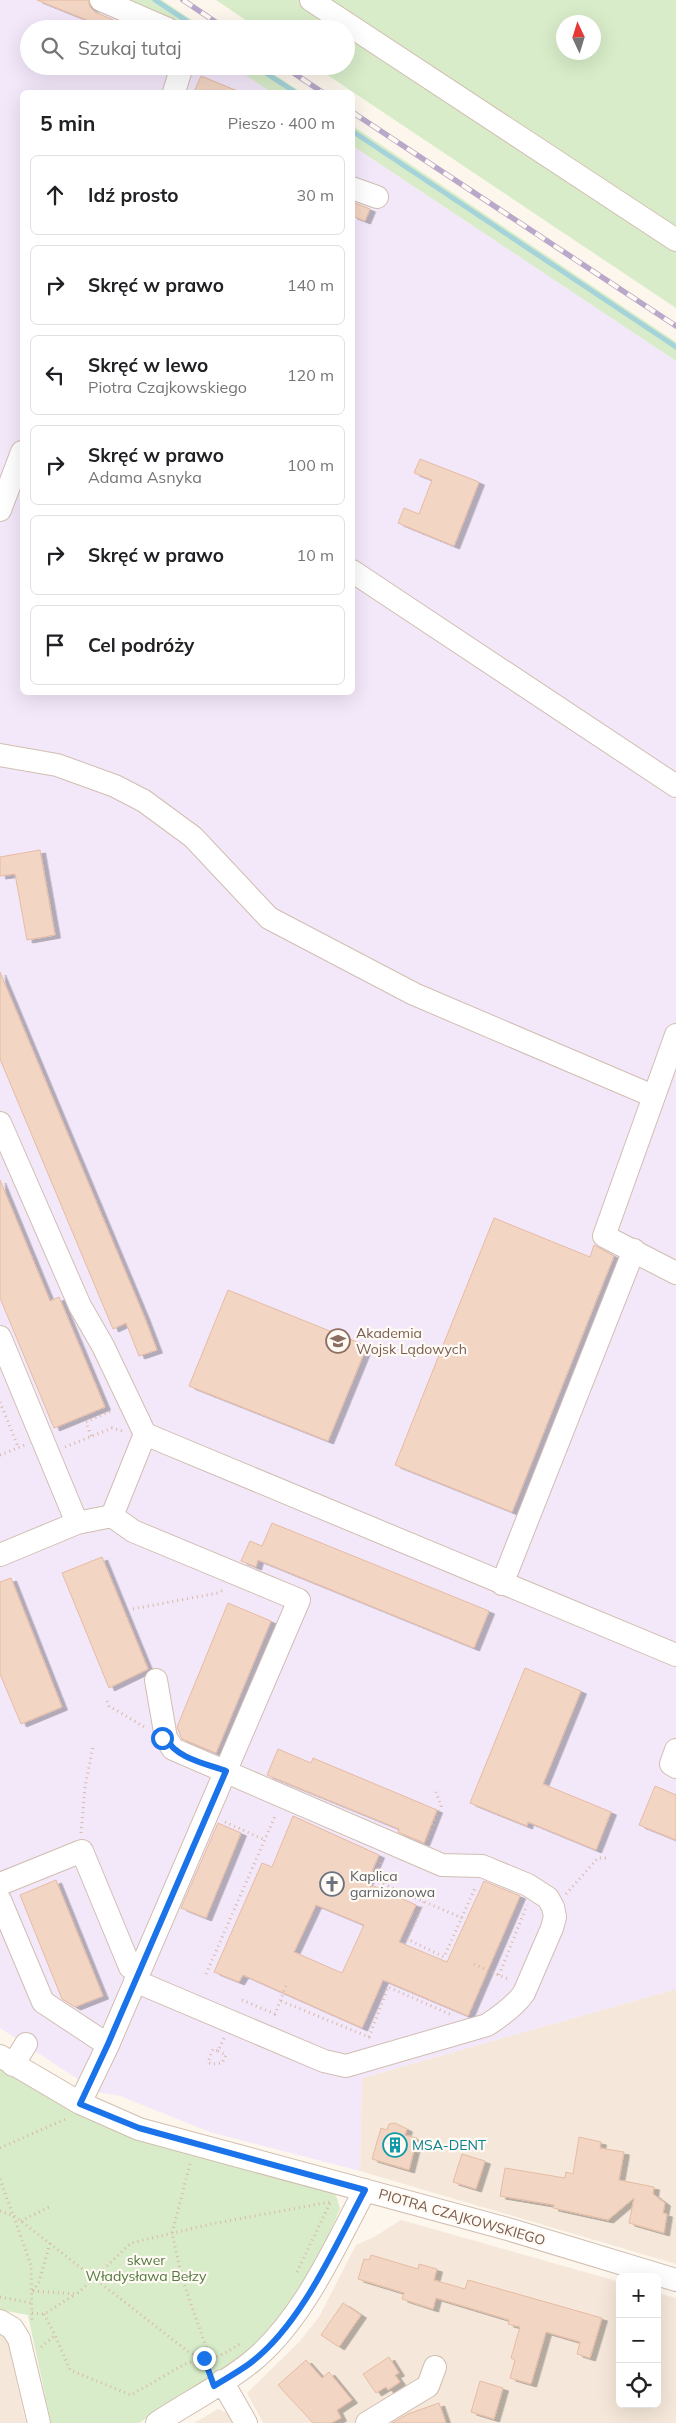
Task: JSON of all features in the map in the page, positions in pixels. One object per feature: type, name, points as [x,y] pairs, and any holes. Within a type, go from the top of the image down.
[{"type":"street","points":[[101,0],[147,20]]},
{"type":"street","points":[[311,0],[341,20]]},
{"type":"street","points":[[355,29],[676,240]]},
{"type":"street","points":[[175,90],[179,75]]},
{"type":"street","points":[[355,189],[377,197]]},
{"type":"street","points":[[0,510],[20,457]]},
{"type":"street","points":[[355,573],[676,786]]},
{"type":"street","points":[[0,755],[57,765],[115,786],[151,806],[193,837],[269,918],[414,994],[653,1096]]},
{"type":"street","points":[[676,1035],[604,1236],[676,1273]]},
{"type":"street","points":[[0,1123],[80,1306],[103,1346],[144,1434],[676,1655]]},
{"type":"street","points":[[502,1584],[634,1250]]},
{"type":"street","points":[[0,1337],[77,1523]]},
{"type":"street","points":[[112,1516],[144,1434]]},
{"type":"street","points":[[0,1556],[77,1523],[112,1516],[133,1532],[299,1600],[108,2044],[77,2109]]},
{"type":"street","points":[[0,1884],[82,1851],[130,1966],[137,1975],[232,2021],[324,2061],[346,2066],[488,2025],[519,2000],[552,1928],[555,1917],[551,1903],[540,1892],[482,1866],[442,1865],[173,1749],[166,1738],[156,1680]]},
{"type":"street","points":[[676,1750],[671,1764],[676,1766]]},
{"type":"street","points":[[0,1900],[43,2002],[108,2044]]},
{"type":"street","points":[[7,2060],[26,2044]]},
{"type":"street","name":"PIOTRA CZAJKOWSKIEGO","points":[[7,2060],[77,2109],[139,2128],[511,2230],[676,2280]]},
{"type":"street","points":[[157,2423],[250,2363],[284,2328],[301,2307],[365,2190]]},
{"type":"street","points":[[0,2321],[12,2328],[19,2339],[39,2423]]},
{"type":"street","points":[[367,2423],[428,2386],[435,2367]]},
{"type":"street","points":[[218,2384],[246,2423]]},
{"type":"path","points":[[0,1402],[18,1447]]},
{"type":"path","points":[[91,1436],[86,1422],[130,1403]]},
{"type":"path","points":[[0,1455],[18,1447],[45,1445],[91,1436],[112,1428],[132,1435],[144,1434]]},
{"type":"path","points":[[133,1609],[218,1593],[226,1589],[234,1593]]},
{"type":"path","points":[[107,1701],[109,1706],[162,1738],[166,1738]]},
{"type":"path","points":[[82,1851],[81,1817],[93,1747]]},
{"type":"path","points":[[420,1856],[441,1806],[436,1792]]},
{"type":"path","points":[[206,1974],[284,1796]]},
{"type":"path","points":[[207,1815],[266,1840]]},
{"type":"path","points":[[371,1887],[383,1858]]},
{"type":"path","points":[[551,1903],[563,1898],[598,1858],[609,1858]]},
{"type":"path","points":[[374,1880],[462,1918]]},
{"type":"path","points":[[424,1902],[407,1939],[444,1957],[471,1898]]},
{"type":"path","points":[[499,1975],[524,1913]]},
{"type":"path","points":[[474,1964],[503,1977]]},
{"type":"path","points":[[242,2000],[276,2014],[287,1983]]},
{"type":"path","points":[[281,2001],[369,2038],[388,1987],[473,2024],[474,2030]]},
{"type":"path","points":[[218,2051],[232,2021]]},
{"type":"path","points":[[214,2049],[218,2051],[226,2055],[222,2063],[211,2064],[208,2062],[214,2049]]},
{"type":"path","points":[[0,2148],[77,2109]]},
{"type":"path","points":[[190,2164],[172,2233],[182,2278],[206,2347],[204,2358],[218,2384]]},
{"type":"path","points":[[0,2178],[31,2265],[32,2323],[24,2327]]},
{"type":"path","points":[[295,2276],[331,2202]]},
{"type":"path","points":[[32,2314],[44,2314],[77,2294],[126,2245],[172,2233],[331,2202],[339,2204]]},
{"type":"path","points":[[21,2222],[51,2206]]},
{"type":"path","points":[[0,2211],[14,2216],[190,2353],[204,2358]]},
{"type":"path","points":[[32,2291],[38,2282],[50,2243]]},
{"type":"path","points":[[32,2291],[77,2294]]},
{"type":"path","points":[[0,2297],[32,2303]]},
{"type":"path","points":[[44,2314],[70,2370],[132,2395],[185,2364],[204,2358],[221,2356],[244,2341]]},
{"type":"path","points":[[37,2350],[55,2335]]},
{"type":"shaded area","name":"Akademia Wojsk Lądowych","points":[[0,0],[132,0],[162,20],[20,20],[20,75],[246,75],[268,90],[20,90],[20,695],[355,695],[355,147],[676,361],[676,1989],[362,2078],[360,2171],[210,2132],[120,2096],[97,2092],[0,2028]]},
{"type":"shaded area","points":[[676,1989],[676,2264],[360,2171],[362,2078]]},
{"type":"shaded area","points":[[401,2220],[616,2281],[616,2408],[661,2408],[661,2294],[676,2298],[676,2423],[263,2423],[247,2393],[300,2341],[319,2317],[356,2245],[374,2237]]},
{"type":"shaded area","points":[[0,2331],[6,2335],[26,2423],[0,2423]]},
{"type":"shaded area","points":[[218,2409],[227,2413],[233,2423],[194,2423]]},
{"type":"green space","points":[[132,0],[162,0],[192,20],[162,20]]},
{"type":"green space","points":[[216,0],[676,0],[676,308],[355,93],[355,90],[350,90],[327,75],[355,75],[355,20],[246,20]]},
{"type":"green space","points":[[246,75],[275,75],[298,90],[268,90]]},
{"type":"green space","points":[[355,127],[676,342],[676,361],[355,147]]},
{"type":"green space","name":"skwer Władysława Bełzy","points":[[0,2066],[331,2189],[337,2198],[340,2209],[316,2263],[280,2320],[245,2354],[139,2423],[51,2423],[28,2315],[0,2310]]},
{"type":"building","points":[[37,0],[88,0],[90,7],[95,12],[113,20],[87,20]]},
{"type":"building","points":[[201,76],[235,90],[195,90]]},
{"type":"building","points":[[355,203],[370,209],[365,221],[355,217]]},
{"type":"building","points":[[420,459],[479,482],[454,546],[398,523],[404,508],[419,514],[432,480],[414,473]]},
{"type":"building","points":[[40,850],[55,935],[27,940],[15,874],[0,876],[0,857]]},
{"type":"building","points":[[0,972],[157,1350],[139,1356],[126,1323],[113,1329],[0,1059]]},
{"type":"building","points":[[0,1180],[50,1301],[59,1297],[105,1407],[54,1428],[0,1298]]},
{"type":"building","points":[[494,1218],[590,1257],[594,1245],[614,1256],[512,1512],[395,1465]]},
{"type":"building","points":[[228,1290],[367,1346],[328,1441],[189,1386]]},
{"type":"building","points":[[272,1523],[489,1611],[474,1648],[258,1560],[256,1567],[241,1561],[250,1541],[262,1546]]},
{"type":"building","points":[[102,1557],[148,1669],[109,1688],[62,1573]]},
{"type":"building","points":[[11,1578],[62,1707],[21,1724],[0,1674],[0,1582]]},
{"type":"building","points":[[228,1603],[271,1621],[216,1753],[182,1739],[177,1727]]},
{"type":"building","points":[[525,1668],[581,1691],[543,1784],[611,1812],[596,1850],[528,1822],[527,1826],[470,1803]]},
{"type":"building","points":[[278,1749],[311,1763],[313,1758],[437,1810],[424,1843],[398,1832],[399,1829],[267,1775]]},
{"type":"building","points":[[655,1786],[676,1795],[676,1840],[639,1825]]},
{"type":"building","points":[[293,1816],[379,1855],[367,1883],[416,1905],[399,1942],[447,1962],[484,1881],[520,1896],[468,2016],[383,1980],[362,2028],[243,1975],[239,1982],[214,1972],[262,1863],[272,1867]],"holes":[[[316,1905],[364,1925],[342,1973],[294,1952]]]},
{"type":"building","points":[[218,1823],[241,1833],[206,1918],[181,1908]]},
{"type":"building","points":[[56,1880],[103,1996],[75,2007],[62,1999],[20,1895]]},
{"type":"building","name":"MSA-DENT","points":[[395,2123],[407,2129],[405,2135],[417,2138],[409,2170],[372,2159],[381,2128],[387,2130],[389,2124]]},
{"type":"building","points":[[579,2137],[601,2142],[600,2148],[624,2152],[619,2180],[654,2187],[653,2194],[665,2203],[663,2213],[667,2214],[664,2233],[629,2223],[634,2198],[608,2220],[553,2208],[554,2205],[500,2196],[505,2168],[565,2178],[566,2172],[573,2174]]},
{"type":"building","points":[[462,2154],[485,2161],[476,2189],[453,2182]]},
{"type":"building","points":[[371,2255],[418,2269],[419,2264],[437,2269],[434,2280],[465,2289],[468,2280],[602,2318],[590,2358],[577,2354],[580,2342],[546,2332],[531,2384],[510,2378],[515,2360],[511,2358],[520,2327],[508,2324],[509,2320],[436,2298],[433,2309],[402,2299],[404,2293],[358,2279],[364,2259],[369,2260]]},
{"type":"building","points":[[343,2303],[361,2315],[339,2347],[321,2335]]},
{"type":"building","points":[[389,2357],[399,2373],[395,2375],[400,2382],[388,2390],[386,2387],[376,2393],[363,2374]]},
{"type":"building","points":[[306,2360],[322,2378],[329,2372],[352,2400],[337,2410],[341,2418],[331,2423],[313,2423],[278,2385]]},
{"type":"building","points":[[480,2381],[503,2388],[494,2419],[471,2412]]},
{"type":"building","points":[[439,2403],[446,2423],[392,2423],[408,2414]]},
{"type":"waterway","points":[[155,0],[185,20]]},
{"type":"waterway","points":[[269,75],[292,90]]},
{"type":"waterway","points":[[355,133],[676,347]]},
{"type":"railway","points":[[183,0],[213,20]]},
{"type":"railway","points":[[296,75],[319,90]]},
{"type":"railway","points":[[355,114],[676,326]]},
{"type":"place","name":"Akademia Wojsk Lądowych","points":[[338,1341]]},
{"type":"place","name":"Kaplica garnizonowa","points":[[332,1884]]},
{"type":"place","name":"MSA-DENT","points":[[395,2145]]},
{"type":"route","points":[[162,1738],[166,1738],[173,1749],[182,1754],[226,1771],[108,2044],[80,2104],[139,2128],[365,2190],[301,2307],[284,2328],[250,2363],[214,2386],[204,2358]]}]
